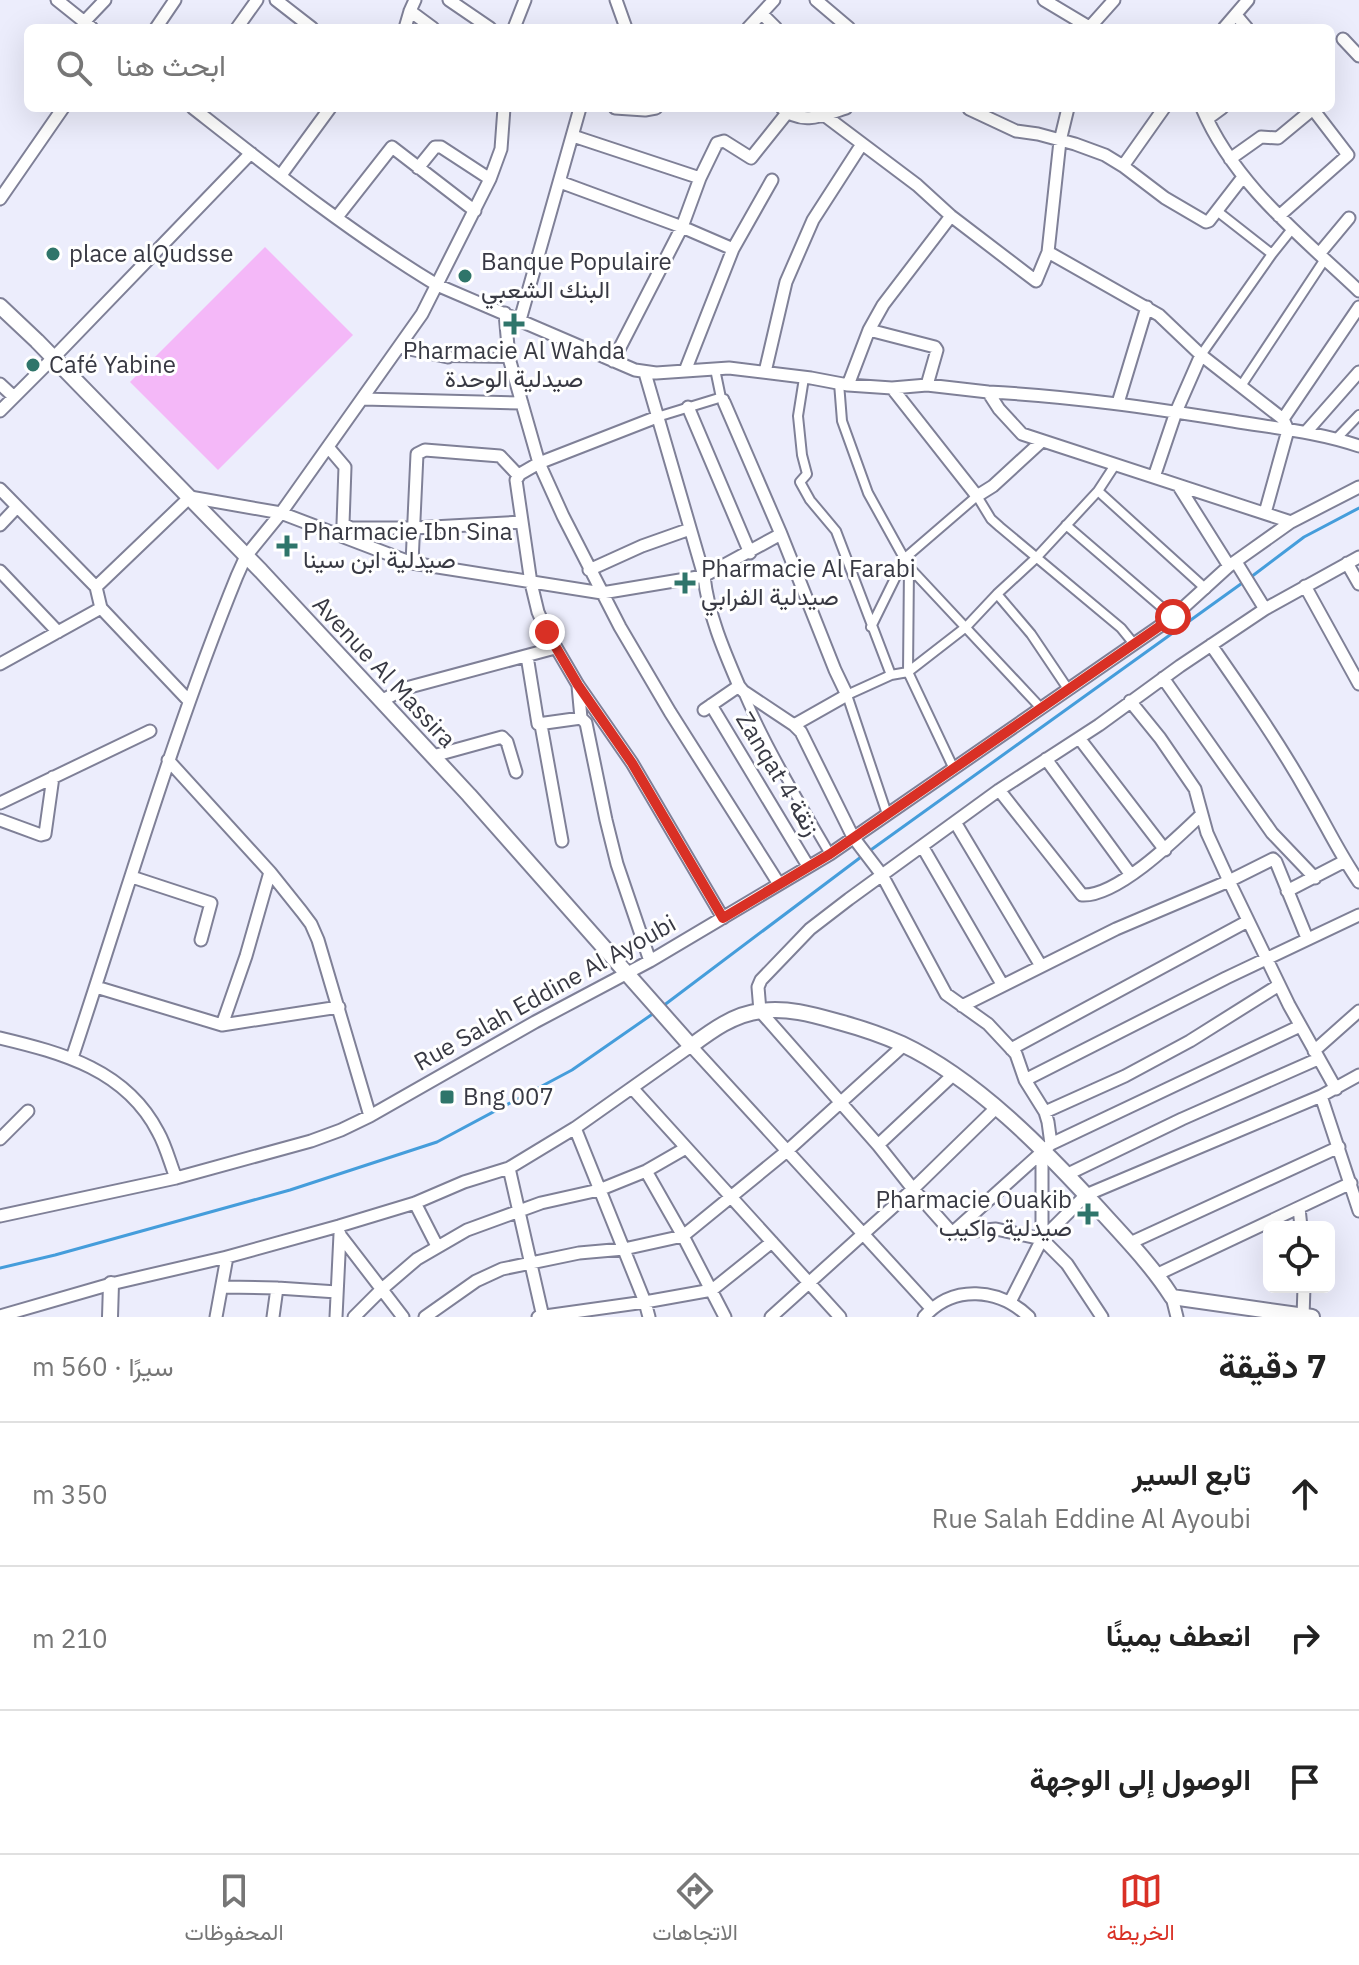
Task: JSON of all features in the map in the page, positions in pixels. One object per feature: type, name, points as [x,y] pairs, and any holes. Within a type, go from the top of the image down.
[{"type":"street","points":[[57,0],[87,24]]},
{"type":"street","points":[[89,24],[105,0]]},
{"type":"street","points":[[159,24],[175,0]]},
{"type":"street","points":[[240,24],[257,0]]},
{"type":"street","points":[[276,0],[307,24]]},
{"type":"street","points":[[449,0],[484,24]]},
{"type":"street","points":[[516,24],[525,0]]},
{"type":"street","points":[[616,0],[625,24]]},
{"type":"street","points":[[752,24],[774,0]]},
{"type":"street","points":[[816,0],[844,24]]},
{"type":"street","points":[[1094,24],[1114,0]]},
{"type":"street","points":[[1228,24],[1248,0]]},
{"type":"street","points":[[1049,1],[1085,24]]},
{"type":"street","points":[[413,6],[429,24]]},
{"type":"street","points":[[762,14],[772,24]]},
{"type":"street","points":[[1236,15],[1244,24]]},
{"type":"street","points":[[1343,39],[1359,56]]},
{"type":"street","points":[[0,199],[60,112]]},
{"type":"street","points":[[198,112],[413,271],[437,285],[645,373],[729,368],[843,384],[892,388],[927,385],[1051,396],[1285,424],[1359,446]]},
{"type":"street","points":[[281,175],[327,112]]},
{"type":"street","points":[[72,1058],[168,760],[246,556],[281,513],[422,314],[490,179],[501,149],[504,112]]},
{"type":"street","points":[[520,320],[579,112]]},
{"type":"street","points":[[613,361],[682,227],[717,143],[724,141],[751,158],[784,112]]},
{"type":"street","points":[[788,112],[802,119],[833,112]]},
{"type":"street","points":[[976,112],[1016,131],[1089,148],[1123,166],[1165,198],[1207,222],[1243,177]]},
{"type":"street","points":[[824,115],[1036,281],[1048,252],[1060,141],[1067,112]]},
{"type":"street","points":[[1123,166],[1161,112]]},
{"type":"street","points":[[1230,159],[1261,137],[1278,138],[1309,112]]},
{"type":"street","points":[[1279,216],[1348,155],[1315,112]]},
{"type":"street","points":[[1205,114],[1243,177],[1292,229],[1359,291]]},
{"type":"street","points":[[573,136],[700,178]]},
{"type":"street","points":[[765,372],[786,282],[813,220],[862,144]]},
{"type":"street","points":[[337,217],[391,147],[475,211]]},
{"type":"street","points":[[418,168],[435,147],[441,147],[490,179]]},
{"type":"street","points":[[0,411],[251,153]]},
{"type":"street","points":[[685,371],[733,249],[772,180]]},
{"type":"street","points":[[560,182],[733,249]]},
{"type":"street","points":[[1217,211],[1272,254]]},
{"type":"street","points":[[951,216],[883,305],[869,330],[843,384],[842,421],[868,493],[909,567],[1040,707]]},
{"type":"street","points":[[1241,386],[1349,218]]},
{"type":"street","points":[[1154,477],[1176,412],[1201,355],[1292,229]]},
{"type":"street","points":[[1048,252],[1159,315],[1201,355],[1285,424]]},
{"type":"street","name":"Avenue Al Massira","points":[[0,306],[190,497],[433,756],[691,1046]]},
{"type":"street","points":[[1118,403],[1147,307]]},
{"type":"street","points":[[1265,513],[1285,424],[1359,307]]},
{"type":"street","points":[[505,313],[509,358],[539,463],[589,570],[670,712],[779,884]]},
{"type":"street","points":[[869,330],[935,347],[937,350],[927,385]]},
{"type":"street","points":[[400,347],[448,357],[509,358]]},
{"type":"street","points":[[715,369],[723,400],[847,695],[887,814]]},
{"type":"street","points":[[1306,432],[1359,372]]},
{"type":"street","points":[[645,373],[716,626],[752,714],[830,854]]},
{"type":"street","points":[[804,378],[798,416],[807,474],[800,482],[810,500],[836,531],[891,675]]},
{"type":"street","points":[[0,384],[14,397]]},
{"type":"street","points":[[892,388],[977,496],[991,519],[1121,628],[1134,644]]},
{"type":"street","points":[[988,392],[1022,434],[1291,522]]},
{"type":"street","points":[[363,399],[522,403]]},
{"type":"street","points":[[723,400],[657,417],[539,463],[518,475],[516,480],[531,583],[538,612],[555,648],[632,763],[723,918]]},
{"type":"street","points":[[688,407],[750,553]]},
{"type":"street","points":[[1336,439],[1359,415]]},
{"type":"street","points":[[871,627],[905,558],[1042,441]]},
{"type":"street","points":[[328,447],[345,467],[343,524],[351,528],[522,522]]},
{"type":"street","points":[[412,563],[417,454],[425,450],[500,456],[518,475]]},
{"type":"street","points":[[794,725],[847,695],[891,675],[908,672],[966,627],[1098,491],[1115,465]]},
{"type":"street","points":[[1178,485],[1265,609]]},
{"type":"street","name":"Rue Salah Eddine Al Ayoubi","points":[[0,1216],[176,1178],[311,1141],[370,1116],[650,961],[808,866],[857,841],[887,814],[953,767],[1173,617],[1232,564],[1291,522],[1359,487]]},
{"type":"street","points":[[0,489],[96,587],[101,608],[189,701]]},
{"type":"street","points":[[1098,491],[1206,589]]},
{"type":"street","points":[[96,587],[190,497],[281,513],[412,563],[602,593],[704,576],[781,534]]},
{"type":"street","points":[[0,525],[17,507]]},
{"type":"street","points":[[1066,525],[1173,617]]},
{"type":"street","points":[[589,570],[690,529]]},
{"type":"street","points":[[952,1233],[760,1011],[758,987],[761,980],[810,929],[881,872],[1265,609],[1359,557]]},
{"type":"street","points":[[1347,563],[1359,584]]},
{"type":"street","points":[[909,567],[908,672],[953,767]]},
{"type":"street","points":[[0,571],[58,632]]},
{"type":"street","points":[[1305,586],[1359,684]]},
{"type":"street","points":[[997,594],[1031,634],[1068,689]]},
{"type":"street","points":[[0,664],[101,608]]},
{"type":"street","points":[[1211,645],[1278,744],[1359,882]]},
{"type":"street","points":[[381,701],[406,688],[555,648]]},
{"type":"street","points":[[527,656],[562,841]]},
{"type":"street","points":[[1163,678],[1272,833],[1315,878]]},
{"type":"street","points":[[578,685],[581,718],[586,723],[617,864],[650,961]]},
{"type":"street","points":[[741,689],[801,732],[857,841],[881,872],[940,986],[946,994],[988,1024],[1016,1054],[1025,1080],[1048,1122],[1042,1239]]},
{"type":"street","name":"Zanqat 4 زنقة","points":[[741,689],[707,707],[808,866]]},
{"type":"street","points":[[1130,701],[1195,789],[1201,815],[1229,881],[1300,1026],[1336,1089]]},
{"type":"street","points":[[541,725],[581,718]]},
{"type":"street","points":[[0,803],[150,731]]},
{"type":"street","points":[[433,756],[502,737],[507,742],[516,772]]},
{"type":"street","points":[[1079,738],[1165,850]]},
{"type":"street","points":[[1046,759],[1131,875]]},
{"type":"street","points":[[168,760],[270,872],[311,924],[370,1116]]},
{"type":"street","points":[[0,820],[45,834],[53,777]]},
{"type":"street","points":[[999,790],[1085,896],[1131,875],[1165,850],[1201,815]]},
{"type":"street","points":[[955,822],[1041,966]]},
{"type":"street","points":[[922,846],[1002,984]]},
{"type":"street","points":[[962,1006],[1145,915],[1274,859],[1307,938]]},
{"type":"street","points":[[1287,891],[1345,861]]},
{"type":"street","points":[[222,1025],[270,872]]},
{"type":"street","points":[[132,877],[211,903],[201,940]]},
{"type":"street","points":[[1025,1080],[1307,938],[1359,915]]},
{"type":"street","points":[[1011,1049],[1248,921]]},
{"type":"street","points":[[1045,1112],[1125,1076],[1190,1041],[1279,985]]},
{"type":"street","points":[[96,987],[222,1025],[339,1007]]},
{"type":"street","points":[[0,1316],[111,1284],[340,1230],[509,1168],[633,1089],[726,1022],[760,1011],[799,1012],[870,1030],[904,1045],[954,1074],[1046,1147],[1158,1274],[1172,1297],[1177,1317]]},
{"type":"street","points":[[1068,1174],[1316,1055],[1359,1011]]},
{"type":"street","points":[[952,1233],[1046,1147],[1300,1026]]},
{"type":"street","points":[[0,1038],[72,1058],[122,1086],[158,1131],[176,1178]]},
{"type":"street","points":[[425,1317],[476,1281],[502,1269],[683,1236],[787,1151],[904,1045]]},
{"type":"street","points":[[691,1046],[864,1235],[928,1312],[949,1297],[970,1293],[991,1294],[1010,1302],[1029,1317]]},
{"type":"street","points":[[878,1145],[954,1074]]},
{"type":"street","points":[[1010,1302],[1042,1239],[1086,1195],[1321,1096],[1359,1075]]},
{"type":"street","points":[[633,1089],[840,1317]]},
{"type":"street","points":[[1321,1096],[1359,1211]]},
{"type":"street","points":[[771,1317],[785,1311],[809,1282],[864,1235],[996,1108]]},
{"type":"street","points":[[0,1139],[28,1111]]},
{"type":"street","points":[[575,1128],[649,1317]]},
{"type":"street","points":[[1130,1243],[1339,1147]]},
{"type":"street","points":[[354,1317],[417,1259],[467,1230],[541,1203],[599,1190],[646,1171],[686,1148]]},
{"type":"street","points":[[509,1168],[541,1317],[712,1290],[772,1242]]},
{"type":"street","points":[[646,1171],[725,1317]]},
{"type":"street","points":[[1158,1274],[1351,1183]]},
{"type":"street","points":[[415,1203],[437,1246]]},
{"type":"street","points":[[1299,1208],[1300,1221]]},
{"type":"street","points":[[952,1233],[996,1229],[1042,1239],[1067,1264],[1102,1317]]},
{"type":"street","points":[[340,1230],[403,1317]]},
{"type":"street","points":[[336,1317],[340,1230]]},
{"type":"street","points":[[216,1317],[227,1257]]},
{"type":"street","points":[[110,1317],[111,1284]]},
{"type":"street","points":[[223,1287],[337,1292]]},
{"type":"street","points":[[273,1317],[277,1288]]},
{"type":"street","points":[[1172,1297],[1250,1313],[1306,1317],[1304,1293]]},
{"type":"street","points":[[45,1317],[47,1307],[53,1302]]},
{"type":"shaded area","points":[[265,247],[353,335],[218,470],[130,382]]},
{"type":"waterway","points":[[1251,577],[1304,537],[1359,508]]},
{"type":"waterway","points":[[868,852],[1245,581]]},
{"type":"waterway","points":[[663,1006],[861,857]]},
{"type":"waterway","points":[[0,1268],[290,1190],[437,1142],[572,1070],[654,1013]]},
{"type":"place","name":"place alQudsse","points":[[53,254]]},
{"type":"place","name":"Banque Populaire البنك الشعبي","points":[[465,276]]},
{"type":"place","name":"Pharmacie Al Wahda صيدلية الوحدة","points":[[514,324]]},
{"type":"place","name":"Café Yabine","points":[[33,365]]},
{"type":"place","name":"Pharmacie Ibn Sina صيدلية ابن سينا","points":[[287,546]]},
{"type":"place","name":"Pharmacie Al Farabi صيدلية الفرابي","points":[[685,583]]},
{"type":"place","name":"Bng 007","points":[[447,1097]]},
{"type":"place","name":"Pharmacie Ouakib صيدلية واكيب","points":[[1088,1214]]},
{"type":"route","points":[[547,632],[578,685],[647,787],[723,918],[830,854],[1173,617]]}]
